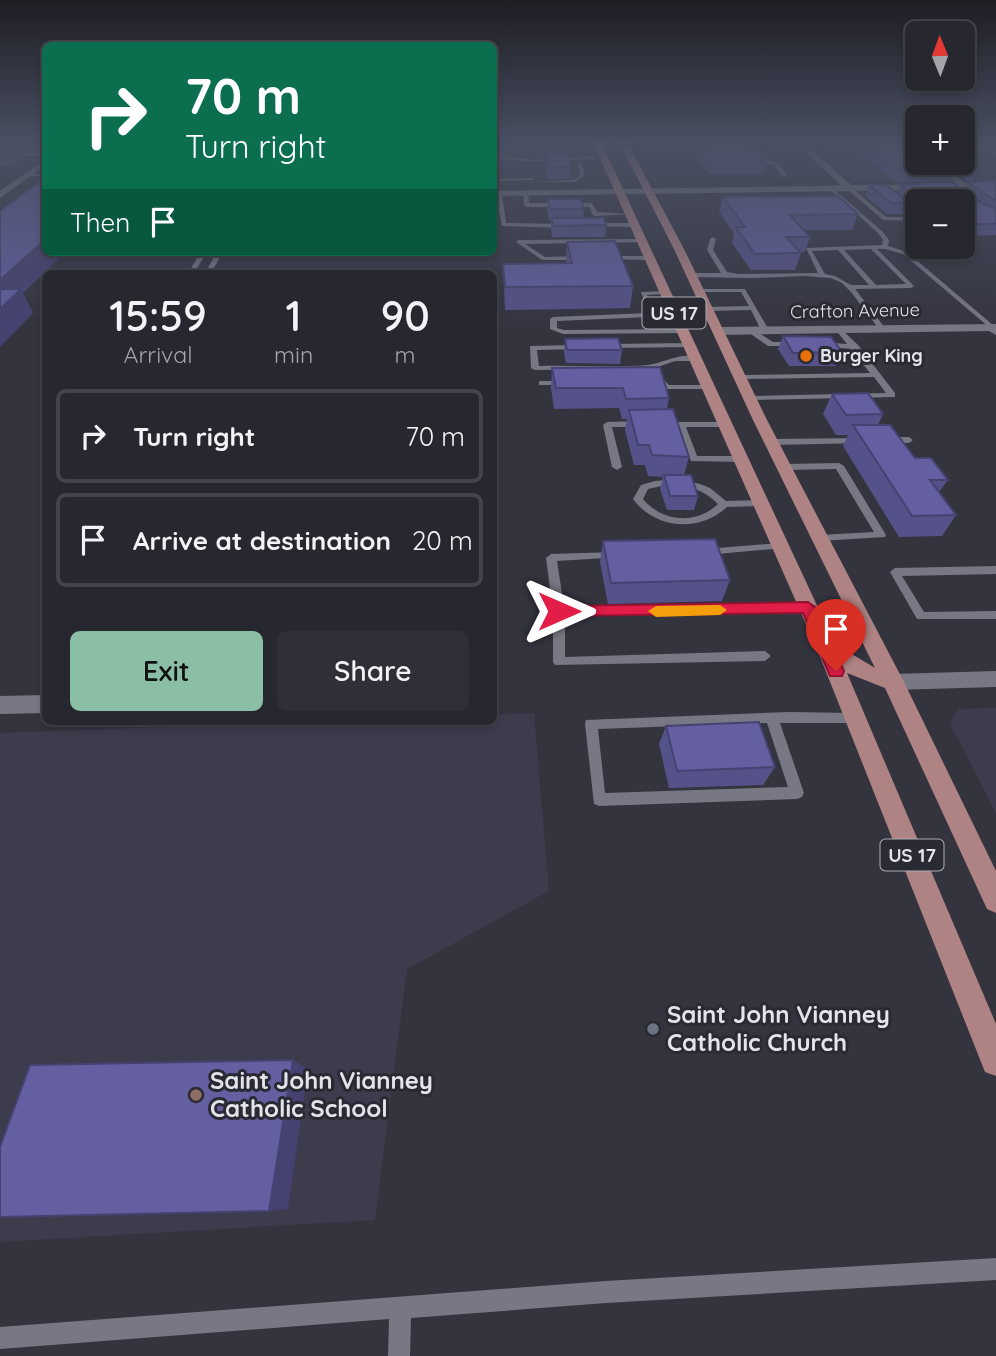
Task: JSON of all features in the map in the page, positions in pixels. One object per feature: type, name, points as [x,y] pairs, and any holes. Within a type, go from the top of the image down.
[{"type":"main road","name":"US 17","points":[[625,205],[743,459],[827,649],[996,1061]]},
{"type":"main road","name":"US 17","points":[[657,205],[892,682],[996,900]]},
{"type":"main road","points":[[827,649],[843,663],[862,673],[892,682]]},
{"type":"street","name":"Crafton Avenue","points":[[718,331],[994,329]]},
{"type":"street","points":[[892,682],[996,679]]},
{"type":"street","points":[[0,705],[42,704]]},
{"type":"lane","points":[[499,205],[504,225],[605,225],[631,219]]},
{"type":"lane","points":[[592,205],[595,214],[631,219]]},
{"type":"lane","points":[[850,205],[880,232],[886,240],[885,247]]},
{"type":"lane","points":[[869,205],[885,219],[905,219]]},
{"type":"lane","points":[[605,225],[612,241]]},
{"type":"lane","points":[[517,226],[519,242],[544,259],[583,258]]},
{"type":"lane","points":[[713,239],[710,250],[722,272],[728,275]]},
{"type":"lane","points":[[519,242],[640,241]]},
{"type":"lane","points":[[823,276],[807,249],[885,247],[914,259],[994,329]]},
{"type":"lane","points":[[849,287],[911,286],[874,248]]},
{"type":"lane","points":[[840,249],[874,286]]},
{"type":"lane","points":[[596,258],[648,258]]},
{"type":"lane","points":[[544,259],[548,272]]},
{"type":"lane","points":[[691,275],[837,278],[849,287],[881,328]]},
{"type":"lane","points":[[698,290],[743,290],[765,330]]},
{"type":"lane","points":[[664,293],[643,293],[659,324],[682,328]]},
{"type":"lane","points":[[707,309],[753,308]]},
{"type":"lane","points":[[652,315],[553,319],[554,329],[562,332],[682,328]]},
{"type":"lane","points":[[750,398],[892,395],[839,329]]},
{"type":"lane","points":[[751,330],[771,344],[855,347]]},
{"type":"lane","points":[[597,346],[691,345]]},
{"type":"lane","points":[[584,347],[533,348],[535,368],[652,367],[674,359],[697,359]]},
{"type":"lane","points":[[740,377],[877,375]]},
{"type":"lane","points":[[636,382],[663,381],[666,387],[710,387]]},
{"type":"lane","points":[[542,383],[583,382]]},
{"type":"lane","points":[[681,424],[694,459],[743,459]]},
{"type":"lane","points":[[617,467],[607,425],[726,424]]},
{"type":"lane","points":[[772,442],[909,440]]},
{"type":"lane","points":[[785,467],[839,466],[881,536],[820,538]]},
{"type":"lane","points":[[724,504],[718,512],[708,517],[694,521],[670,520],[656,516],[642,507],[638,499],[644,487],[657,482],[680,482],[706,489],[724,504],[762,503]]},
{"type":"lane","points":[[689,552],[781,546]]},
{"type":"lane","points":[[634,555],[551,558],[559,611],[559,662],[765,656]]},
{"type":"lane","points":[[996,570],[895,572],[922,617],[996,615]]},
{"type":"lane","points":[[559,611],[808,608]]},
{"type":"lane","points":[[772,719],[797,793],[599,800],[591,724],[772,719],[855,718]]},
{"type":"lane","points":[[0,1338],[400,1307],[996,1269]]},
{"type":"lane","points":[[399,1356],[400,1307]]},
{"type":"shaded area","points":[[996,708],[996,814],[950,723],[958,709]]},
{"type":"shaded area","name":"Saint John Vianney Catholic School","points":[[534,713],[549,891],[407,969],[375,1220],[0,1242],[0,733],[217,725],[497,725],[497,715]]},
{"type":"building","points":[[8,205],[42,205],[42,243],[0,280],[0,211]]},
{"type":"building","points":[[549,205],[583,205],[584,209],[550,209]]},
{"type":"building","points":[[729,205],[848,205],[858,214],[790,215],[810,237],[786,237],[801,253],[755,254],[736,227],[745,227]]},
{"type":"building","points":[[975,205],[996,208],[996,224],[975,224]]},
{"type":"building","points":[[552,218],[604,218],[606,225],[553,226]]},
{"type":"building","points":[[615,241],[633,286],[505,287],[503,264],[572,263],[567,242]]},
{"type":"building","points":[[0,289],[21,289],[0,309]]},
{"type":"building","points":[[783,336],[831,337],[842,352],[793,353]]},
{"type":"building","points":[[618,338],[622,350],[567,350],[565,339]]},
{"type":"building","points":[[660,367],[669,398],[626,399],[623,388],[556,388],[552,368]]},
{"type":"building","points":[[868,393],[883,414],[846,415],[832,394]]},
{"type":"building","points":[[673,409],[689,457],[652,455],[649,445],[638,445],[629,410]]},
{"type":"building","points":[[853,425],[890,425],[915,458],[931,458],[948,480],[930,480],[956,515],[912,516]]},
{"type":"building","points":[[664,475],[691,475],[698,496],[670,496]]},
{"type":"building","points":[[715,539],[730,580],[611,583],[603,541]]},
{"type":"building","points":[[759,722],[775,767],[677,771],[666,726]]},
{"type":"building","points":[[293,1060],[269,1211],[0,1217],[0,1147],[30,1065]]},
{"type":"slow traffic","points":[[656,611],[720,610]]},
{"type":"place","name":"Burger King","points":[[806,356]]},
{"type":"place","name":"Saint John Vianney Catholic Church","points":[[653,1029]]},
{"type":"place","name":"Saint John Vianney Catholic School","points":[[196,1095]]},
{"type":"route","points":[[559,611],[808,608],[836,671]]}]
